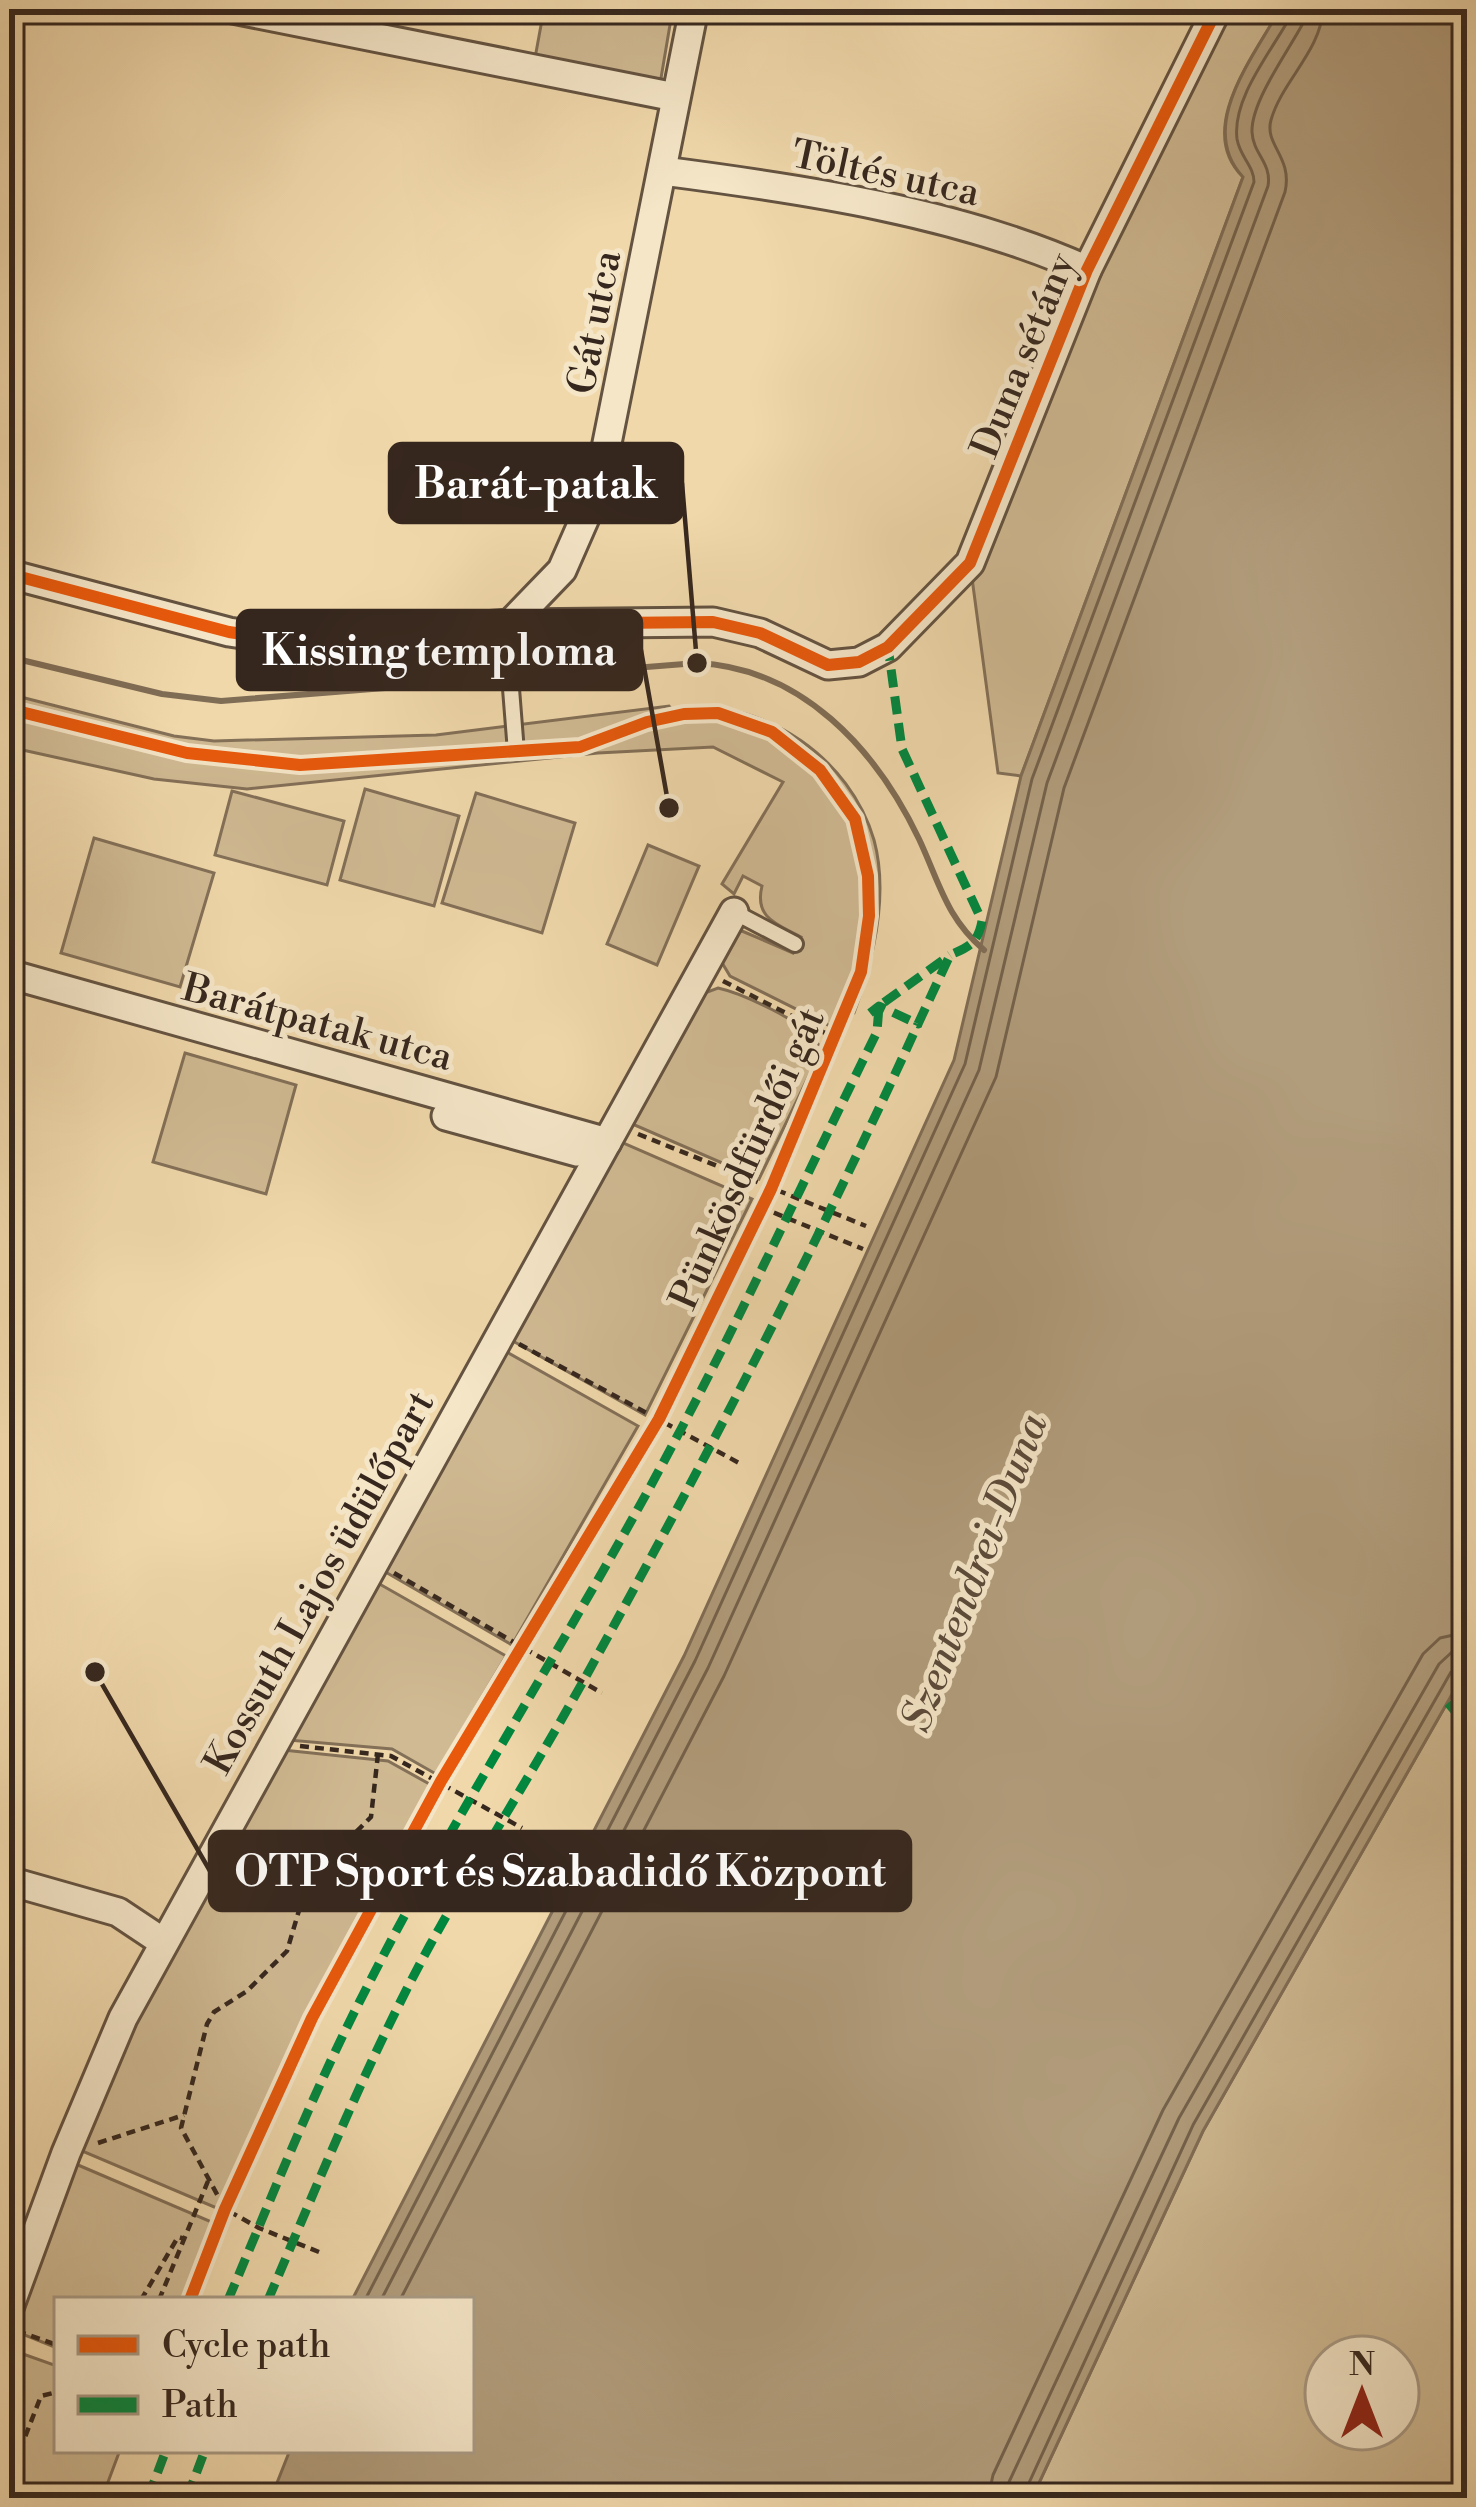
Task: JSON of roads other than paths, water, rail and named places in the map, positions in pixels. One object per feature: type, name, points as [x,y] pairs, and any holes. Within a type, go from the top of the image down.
[{"type":"street","points":[[232,9],[675,97]]},
{"type":"street","points":[[1185,9],[1216,12]]},
{"type":"street","name":"Gát utca","points":[[510,624],[562,571],[598,488],[663,171],[690,10]]},
{"type":"street","name":"Duna sétány","points":[[510,624],[713,622],[760,633],[828,665],[860,662],[889,647],[970,563],[1088,271],[1216,12]]},
{"type":"street","name":"Töltés utca","points":[[663,171],[929,217],[1000,236],[1088,271]]},
{"type":"street","points":[[9,574],[208,627],[268,638],[510,624]]},
{"type":"street","name":"Kossuth Lajos üdülőpart","points":[[9,2308],[66,2153],[123,2018],[734,912]]},
{"type":"street","name":"Barátpatak utca","points":[[9,974],[452,1108]]},
{"type":"street","name":"Barátpatak utca","points":[[9,993],[499,1121],[607,1142]]},
{"type":"street","points":[[9,1881],[118,1912],[163,1942]]},
{"type":"lane","points":[[510,624],[507,638],[516,752]]},
{"type":"lane","points":[[734,912],[795,944]]},
{"type":"water","name":"Szentendrei-Duna","points":[[1280,9],[1467,9],[1467,1668],[1203,2131],[1032,2498],[271,2498],[289,2453],[474,2453],[474,2297],[354,2297],[684,1656],[954,1060],[1021,776],[1243,177],[1230,157],[1225,136],[1227,115],[1244,70]]},
{"type":"waterway","points":[[9,657],[162,694],[221,701],[697,663],[735,668],[802,697],[858,745],[901,806],[952,912],[984,950]]},
{"type":"place","name":"Barát-patak","points":[[697,663]]},
{"type":"place","name":"Kissing temploma","points":[[669,808]]},
{"type":"place","name":"OTP Sport és Szabadidő Központ","points":[[95,1672]]}]
